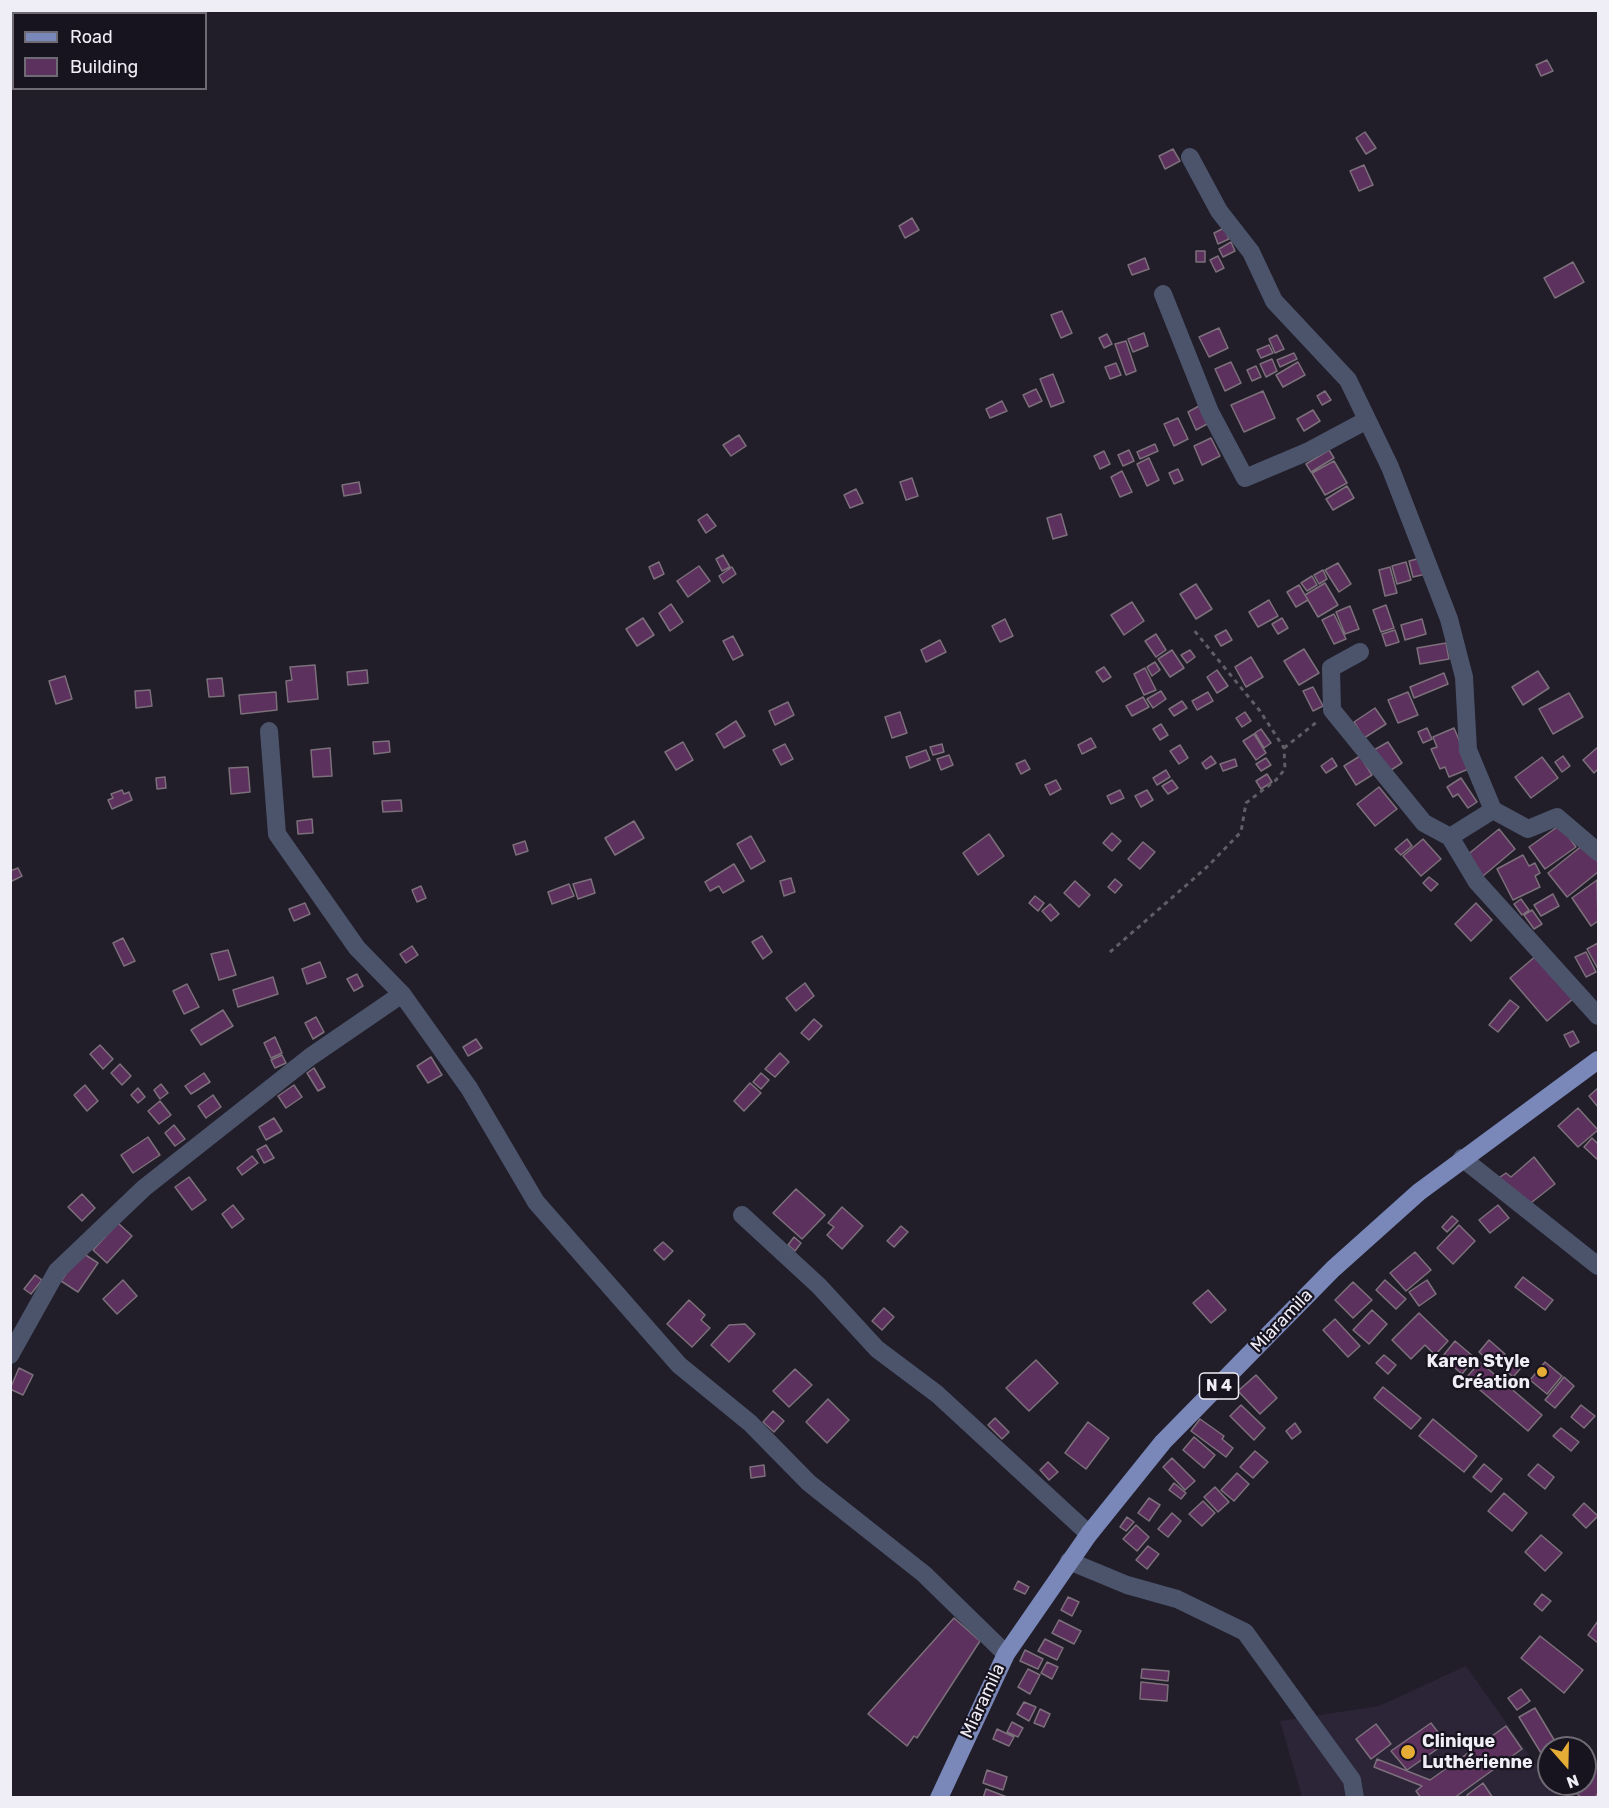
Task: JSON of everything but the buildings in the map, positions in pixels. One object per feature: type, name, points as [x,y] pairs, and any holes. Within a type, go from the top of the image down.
[{"type":"main road","name":"Miaramila","points":[[939,1797],[1006,1654],[1068,1561],[1163,1442],[1333,1269],[1462,1158],[1597,1065]]},
{"type":"street","points":[[1190,157],[1219,211],[1251,252],[1274,301],[1348,380],[1390,467],[1449,620],[1464,677],[1468,750],[1493,810],[1528,829],[1557,817],[1599,852]]},
{"type":"street","points":[[1164,294],[1210,412],[1245,478],[1309,452],[1367,420]]},
{"type":"street","points":[[1360,652],[1331,668],[1332,710],[1424,824],[1450,837],[1477,882],[1599,1016]]},
{"type":"street","points":[[269,731],[277,834],[357,948],[402,994],[469,1088],[536,1202],[679,1365],[750,1423],[809,1483],[924,1574],[1006,1654]]},
{"type":"street","points":[[1450,837],[1493,810]]},
{"type":"street","points":[[10,1355],[57,1271],[144,1188],[301,1064],[402,994]]},
{"type":"street","points":[[1462,1158],[1599,1266]]},
{"type":"street","points":[[742,1215],[819,1286],[877,1349],[937,1394],[1089,1534]]},
{"type":"street","points":[[1068,1561],[1127,1585],[1177,1599],[1245,1632],[1352,1780],[1355,1797]]},
{"type":"path","points":[[1110,952],[1207,867],[1241,832],[1246,803],[1276,780],[1285,769],[1284,748],[1260,711],[1193,628]]},
{"type":"path","points":[[1284,748],[1332,710]]},
{"type":"shaded area","name":"Clinique Luthérienne","points":[[1466,1666],[1537,1766],[1537,1796],[1559,1797],[1302,1797],[1280,1721],[1379,1706]]},
{"type":"place","name":"Karen Style Création","points":[[1542,1372]]},
{"type":"place","name":"Clinique Luthérienne","points":[[1408,1752]]}]
